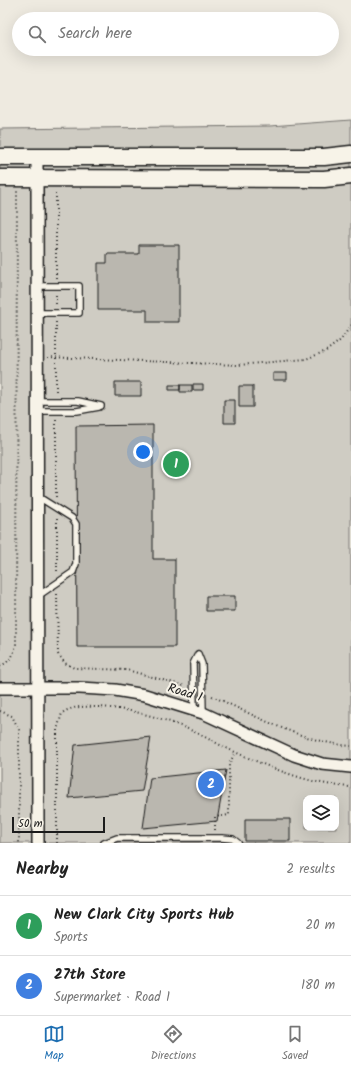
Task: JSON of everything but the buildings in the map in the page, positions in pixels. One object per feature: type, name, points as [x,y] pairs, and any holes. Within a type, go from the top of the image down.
[{"type":"street","points":[[0,157],[324,157],[351,154]]},
{"type":"street","points":[[37,157],[38,843]]},
{"type":"street","points":[[0,178],[324,179],[351,176]]},
{"type":"street","name":"Road 1","points":[[0,688],[114,690],[145,695],[198,711],[294,755],[322,764],[351,767]]},
{"type":"lane","points":[[37,286],[79,286],[79,313],[37,313]]},
{"type":"lane","points":[[56,401],[78,401],[100,406],[77,411],[56,411],[37,406],[56,401]]},
{"type":"lane","points":[[38,496],[72,518],[76,524],[76,564],[72,572],[38,596]]},
{"type":"lane","points":[[198,654],[202,664],[203,692],[198,711],[193,688],[193,664],[198,654]]},
{"type":"lane","points":[[104,843],[117,838],[216,838],[233,839],[238,843]]},
{"type":"path","points":[[56,177],[56,401]]},
{"type":"path","points":[[0,666],[8,662],[14,656],[16,644],[17,178]]},
{"type":"path","points":[[37,356],[238,365],[306,358],[326,351],[341,340],[351,325]]},
{"type":"path","points":[[56,411],[58,654],[64,663],[74,668],[127,670],[193,688]]},
{"type":"path","points":[[203,692],[308,738],[331,745],[351,746]]},
{"type":"path","points":[[57,843],[57,730],[62,713],[68,709],[80,706],[100,707],[142,713],[187,728],[235,752],[318,783],[351,787]]},
{"type":"path","points":[[0,711],[12,716],[19,730],[19,843]]},
{"type":"path","points":[[216,838],[215,816],[229,816],[229,765],[235,752]]},
{"type":"shaded area","points":[[351,120],[351,843],[0,843],[0,129],[270,126]]},
{"type":"place","name":"New Clark City Sports Hub","points":[[176,464]]},
{"type":"place","name":"27th Store","points":[[211,784]]}]
